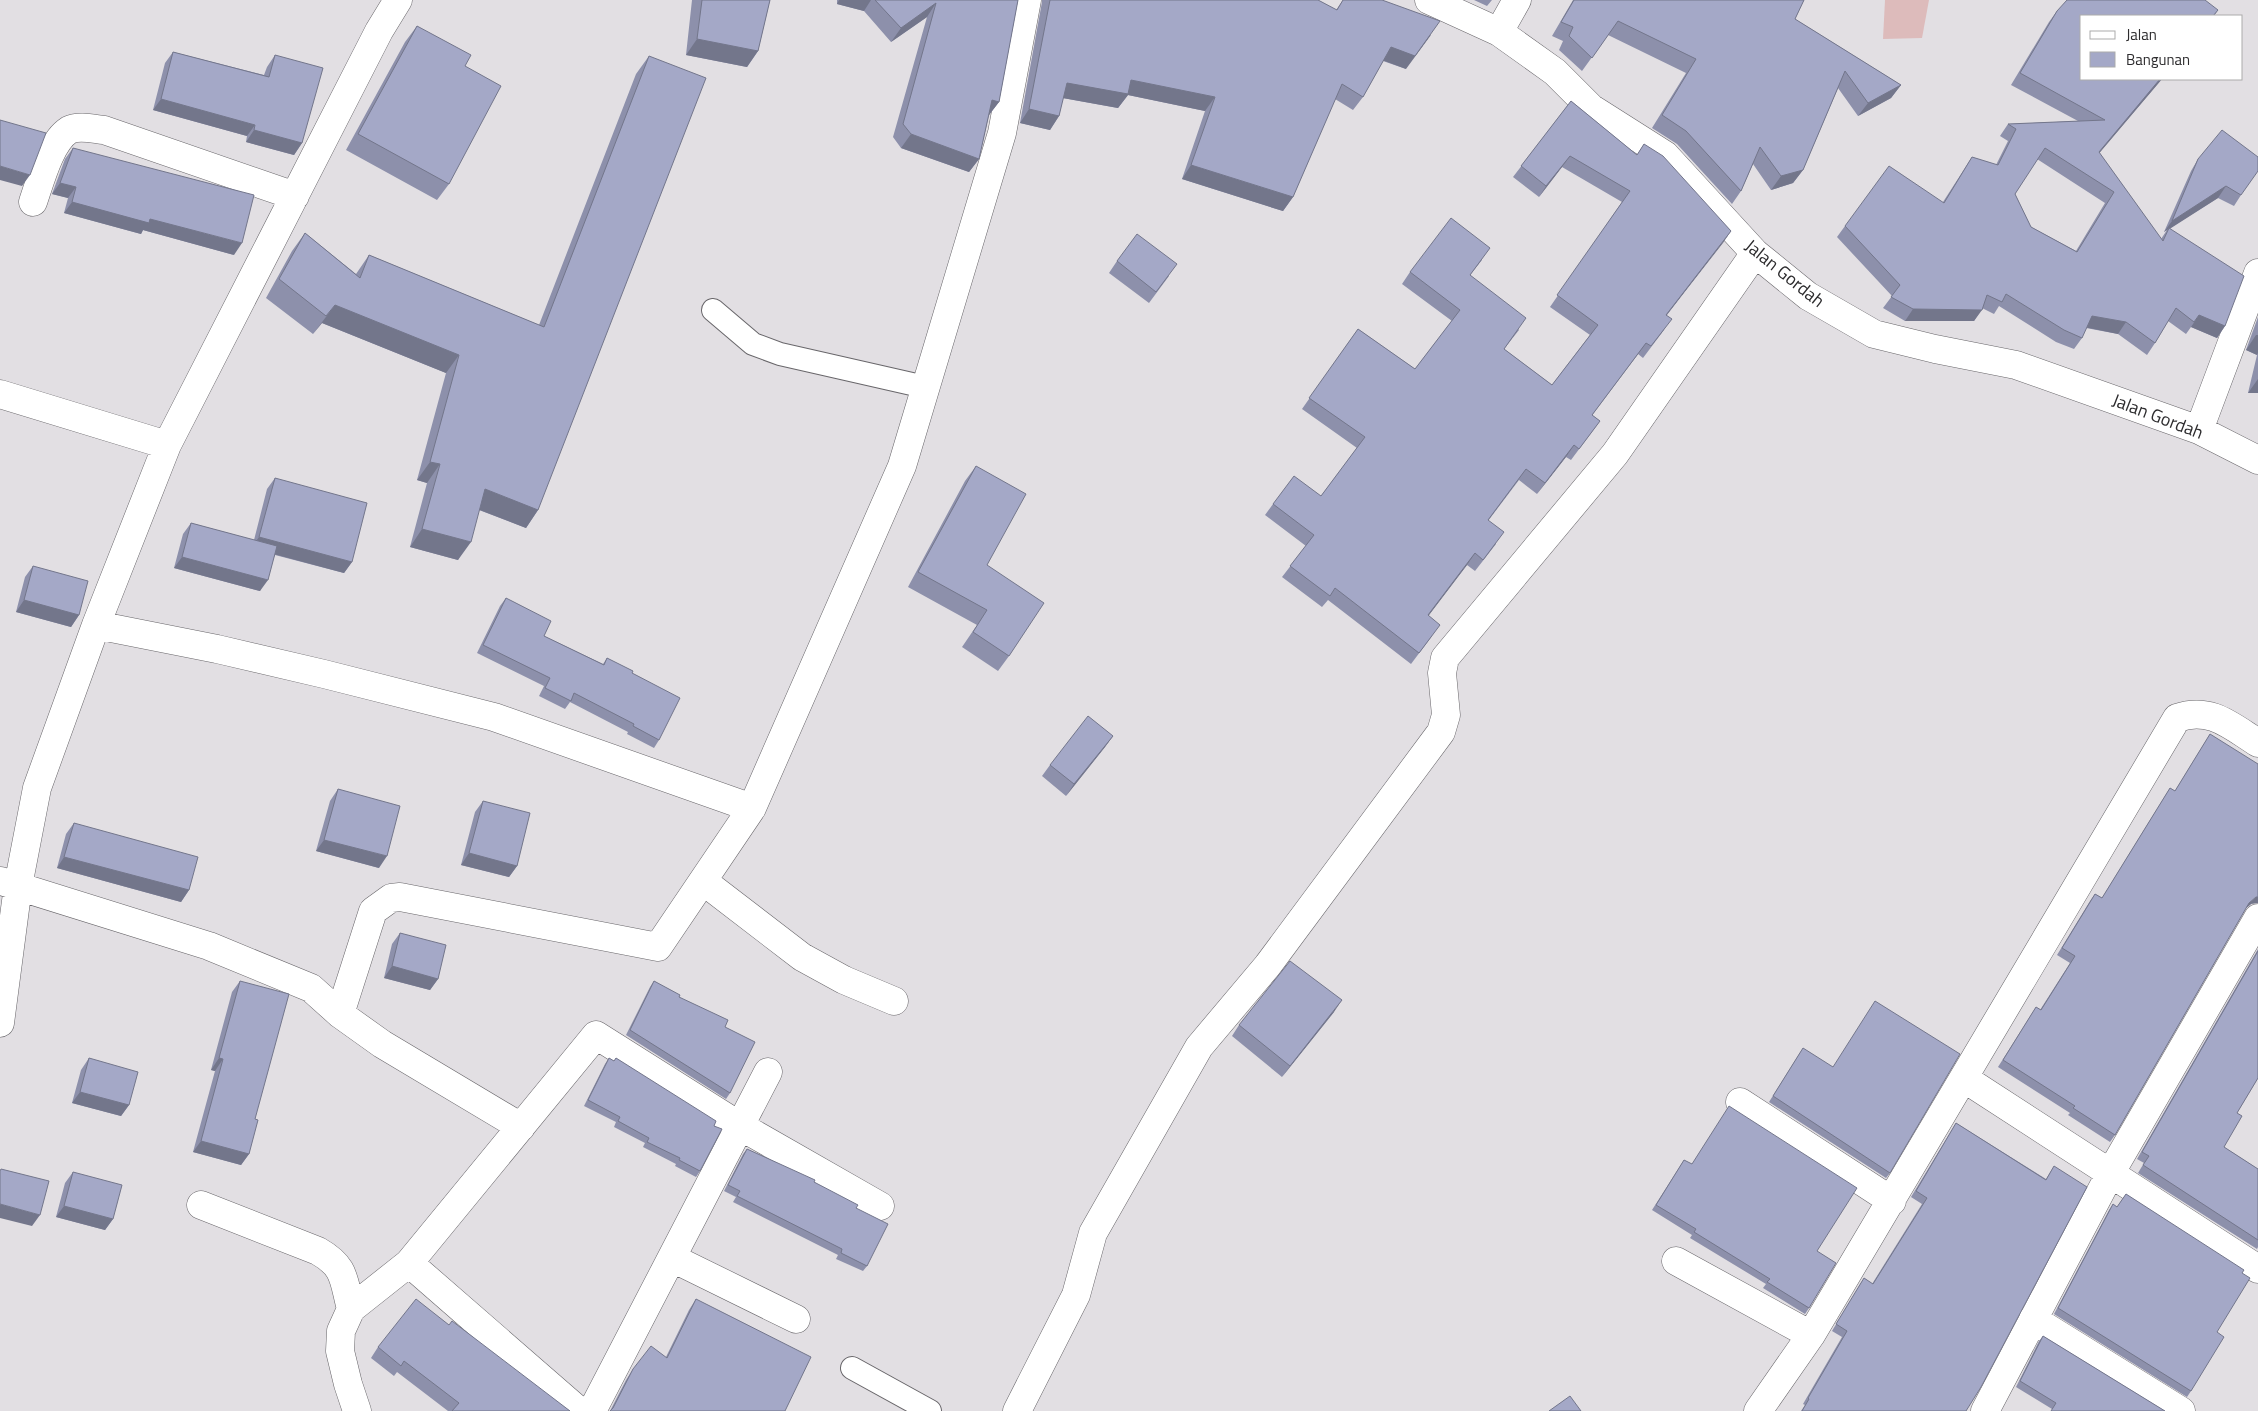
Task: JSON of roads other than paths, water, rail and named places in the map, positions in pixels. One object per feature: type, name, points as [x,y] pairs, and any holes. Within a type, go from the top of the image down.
[{"type":"street","points":[[0,1022],[9,883],[37,788],[96,625],[166,445],[379,31],[398,0]]},
{"type":"street","points":[[340,1014],[374,911],[391,898],[409,899],[658,947],[703,881],[752,808],[902,466],[1002,133],[1028,0]]},
{"type":"street","name":"Jalan Gordah","points":[[1429,0],[1499,32],[1555,72],[1591,108],[1665,155],[1755,253],[1808,296],[1874,334],[1935,350],[2016,365],[2199,430],[2258,460]]},
{"type":"street","points":[[1499,32],[1517,0]]},
{"type":"street","points":[[33,202],[50,153],[69,130],[82,127],[104,130],[295,196]]},
{"type":"street","points":[[1017,1411],[1076,1295],[1093,1233],[1199,1047],[1268,965],[1441,732],[1446,715],[1442,672],[1445,658],[1615,454],[1755,253]]},
{"type":"street","points":[[2199,430],[2258,273]]},
{"type":"street","points":[[0,394],[166,445]]},
{"type":"street","points":[[96,625],[217,649],[494,717],[752,808]]},
{"type":"street","points":[[1758,1411],[1811,1335],[1965,1079],[2177,718],[2198,713],[2210,715],[2258,743]]},
{"type":"street","points":[[703,881],[802,957],[844,980],[894,1000]]},
{"type":"street","points":[[9,883],[209,946],[311,988],[340,1014],[382,1044],[521,1127]]},
{"type":"street","points":[[1985,1411],[2110,1174],[2258,918]]},
{"type":"street","points":[[358,1411],[348,1384],[340,1351],[341,1331],[351,1309],[409,1263],[596,1035],[740,1126],[880,1206]]},
{"type":"street","points":[[592,1411],[768,1072]]},
{"type":"street","points":[[1965,1079],[2258,1269]]},
{"type":"street","points":[[1740,1102],[1892,1201]]},
{"type":"street","points":[[201,1205],[318,1250],[334,1260],[342,1273],[351,1309]]},
{"type":"street","points":[[672,1258],[796,1319]]},
{"type":"street","points":[[1676,1261],[1811,1335]]},
{"type":"street","points":[[409,1263],[580,1411]]},
{"type":"street","points":[[2033,1319],[2181,1411]]},
{"type":"lane","points":[[713,310],[753,344],[780,354],[925,387]]},
{"type":"lane","points":[[852,1368],[930,1411]]}]
